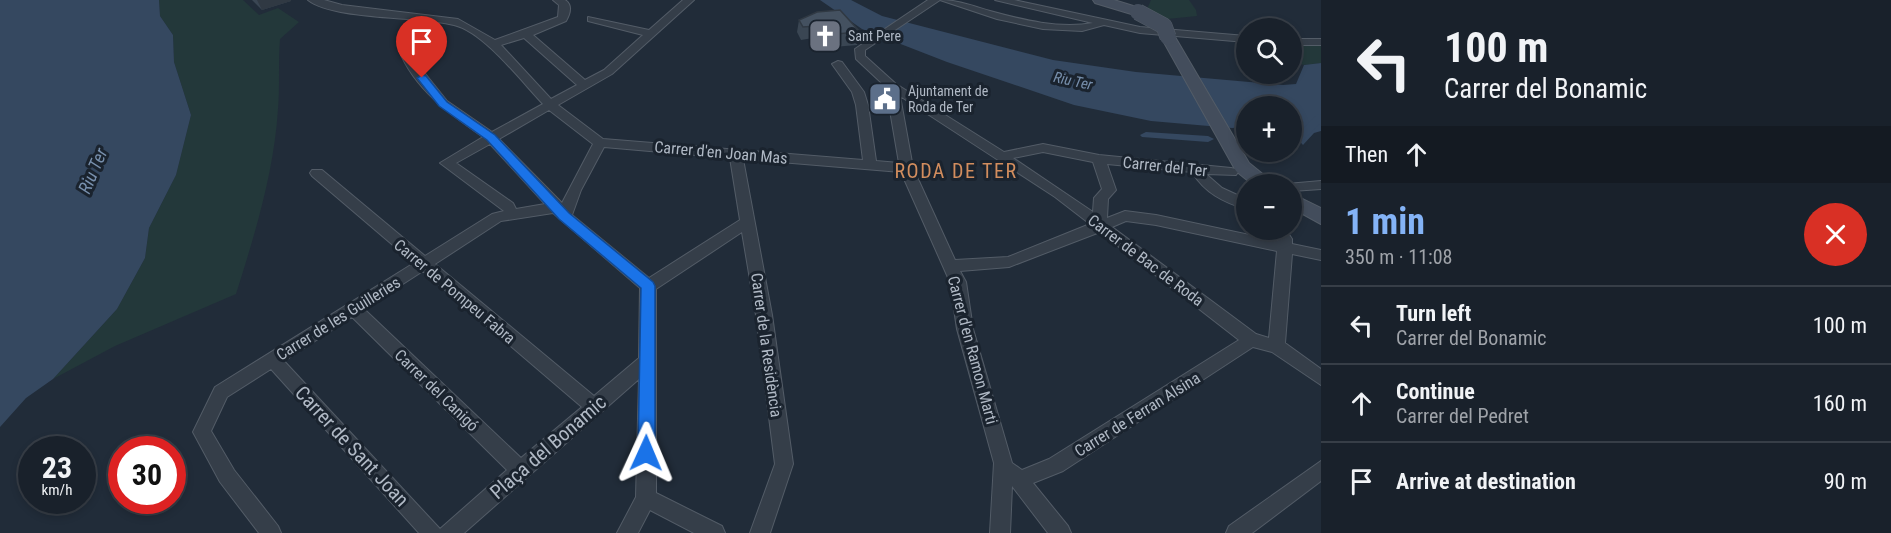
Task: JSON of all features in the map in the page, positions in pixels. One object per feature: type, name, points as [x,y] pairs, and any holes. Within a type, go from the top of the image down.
[{"type":"street","points":[[313,0],[340,8],[458,22],[494,44],[549,104],[600,142],[561,212]]},
{"type":"street","points":[[494,44],[562,19],[565,11],[564,4],[558,0]]},
{"type":"street","points":[[646,37],[674,0]]},
{"type":"street","points":[[513,216],[508,206],[447,163],[608,72],[689,0]]},
{"type":"street","name":"Carrer de Bac de Roda","points":[[935,0],[860,49],[860,57],[892,86],[1053,189],[1251,340],[1277,346],[1321,378]]},
{"type":"street","points":[[945,0],[1048,28],[1085,29],[1105,24]]},
{"type":"street","points":[[1000,0],[1105,24],[1206,37],[1236,38]]},
{"type":"street","points":[[1100,0],[1138,12],[1164,26],[1237,170],[1244,174]]},
{"type":"street","points":[[592,19],[646,37]]},
{"type":"street","points":[[526,34],[584,85]]},
{"type":"street","points":[[1302,42],[1321,42]]},
{"type":"street","points":[[408,60],[443,104],[491,137],[561,212],[648,286]]},
{"type":"street","points":[[838,64],[858,92],[862,105],[870,165]]},
{"type":"street","name":"Carrer d'en Ramon Marti","points":[[892,86],[906,168],[958,282],[965,329],[1003,464]]},
{"type":"street","name":"Carrer d'en Joan Mas","points":[[600,142],[906,168]]},
{"type":"street","name":"Carrer del Ter","points":[[1004,156],[1043,148],[1100,159],[1237,170]]},
{"type":"street","name":"Carrer de la Residència","points":[[736,154],[764,315],[784,464],[760,533]]},
{"type":"street","points":[[1100,159],[1109,190],[1101,198],[1100,224]]},
{"type":"street","points":[[1196,168],[1204,184],[1236,200]]},
{"type":"street","name":"Carrer de Pompeu Fabra","points":[[317,173],[595,407]]},
{"type":"street","points":[[1302,186],[1321,185]]},
{"type":"street","points":[[1302,206],[1321,217]]},
{"type":"street","name":"Carrer de les Guilleries","points":[[271,533],[226,476],[202,432],[221,392],[497,217],[561,212]]},
{"type":"street","points":[[950,266],[1009,262],[1125,216],[1156,220],[1321,255]]},
{"type":"street","points":[[648,286],[748,222]]},
{"type":"street","points":[[1277,346],[1285,240]]},
{"type":"street","points":[[627,533],[646,498],[648,286]]},
{"type":"street","name":"Carrer del Canigó","points":[[353,308],[520,471]]},
{"type":"street","name":"Carrer de Ferran Alsina","points":[[1019,480],[1056,465],[1251,340]]},
{"type":"street","name":"Carrer de Sant Joan","points":[[273,360],[432,533]]},
{"type":"street","name":"Plaça del Bonamic","points":[[449,533],[647,361]]},
{"type":"street","points":[[1003,464],[1019,480],[1061,533]]},
{"type":"street","points":[[1000,533],[1003,464]]},
{"type":"street","points":[[1239,532],[1318,477]]},
{"type":"street","points":[[646,498],[708,532]]},
{"type":"green space","points":[[159,0],[243,0],[259,15],[278,8],[299,22],[280,39],[276,133],[257,226],[236,294],[115,346],[53,379],[117,309],[145,258],[149,228],[176,175],[191,115],[174,62],[173,35],[160,16]]},
{"type":"green space","points":[[1151,0],[1189,0],[1197,16],[1167,19],[1147,9]]},
{"type":"green space","points":[[1302,43],[1321,43],[1321,63],[1302,64]]},
{"type":"water","name":"Riu Ter","points":[[0,0],[159,0],[160,16],[173,35],[174,62],[191,115],[176,175],[149,228],[145,258],[117,309],[53,379],[26,398],[0,427]]},
{"type":"water","name":"Riu Ter","points":[[820,0],[851,0],[882,16],[1053,60],[1136,72],[1236,81],[1236,84],[1283,85],[1302,84],[1304,65],[1321,63],[1321,131],[1314,133],[1302,144],[1302,96],[1236,96],[1236,128],[1151,121],[1074,105],[947,62],[862,29]]},
{"type":"building","points":[[840,10],[860,32],[823,35],[816,26],[803,27],[799,20],[817,12]]},
{"type":"waterway","points":[[1302,135],[1321,117]]},
{"type":"waterway","points":[[1146,135],[1208,139]]},
{"type":"place","name":"Sant Pere","points":[[825,36]]},
{"type":"place","name":"Ajuntament de Roda de Ter","points":[[885,99]]},
{"type":"district","name":"RODA DE TER","points":[[956,171]]},
{"type":"route","points":[[422,78],[443,104],[491,137],[564,216],[648,286],[646,453]]}]
